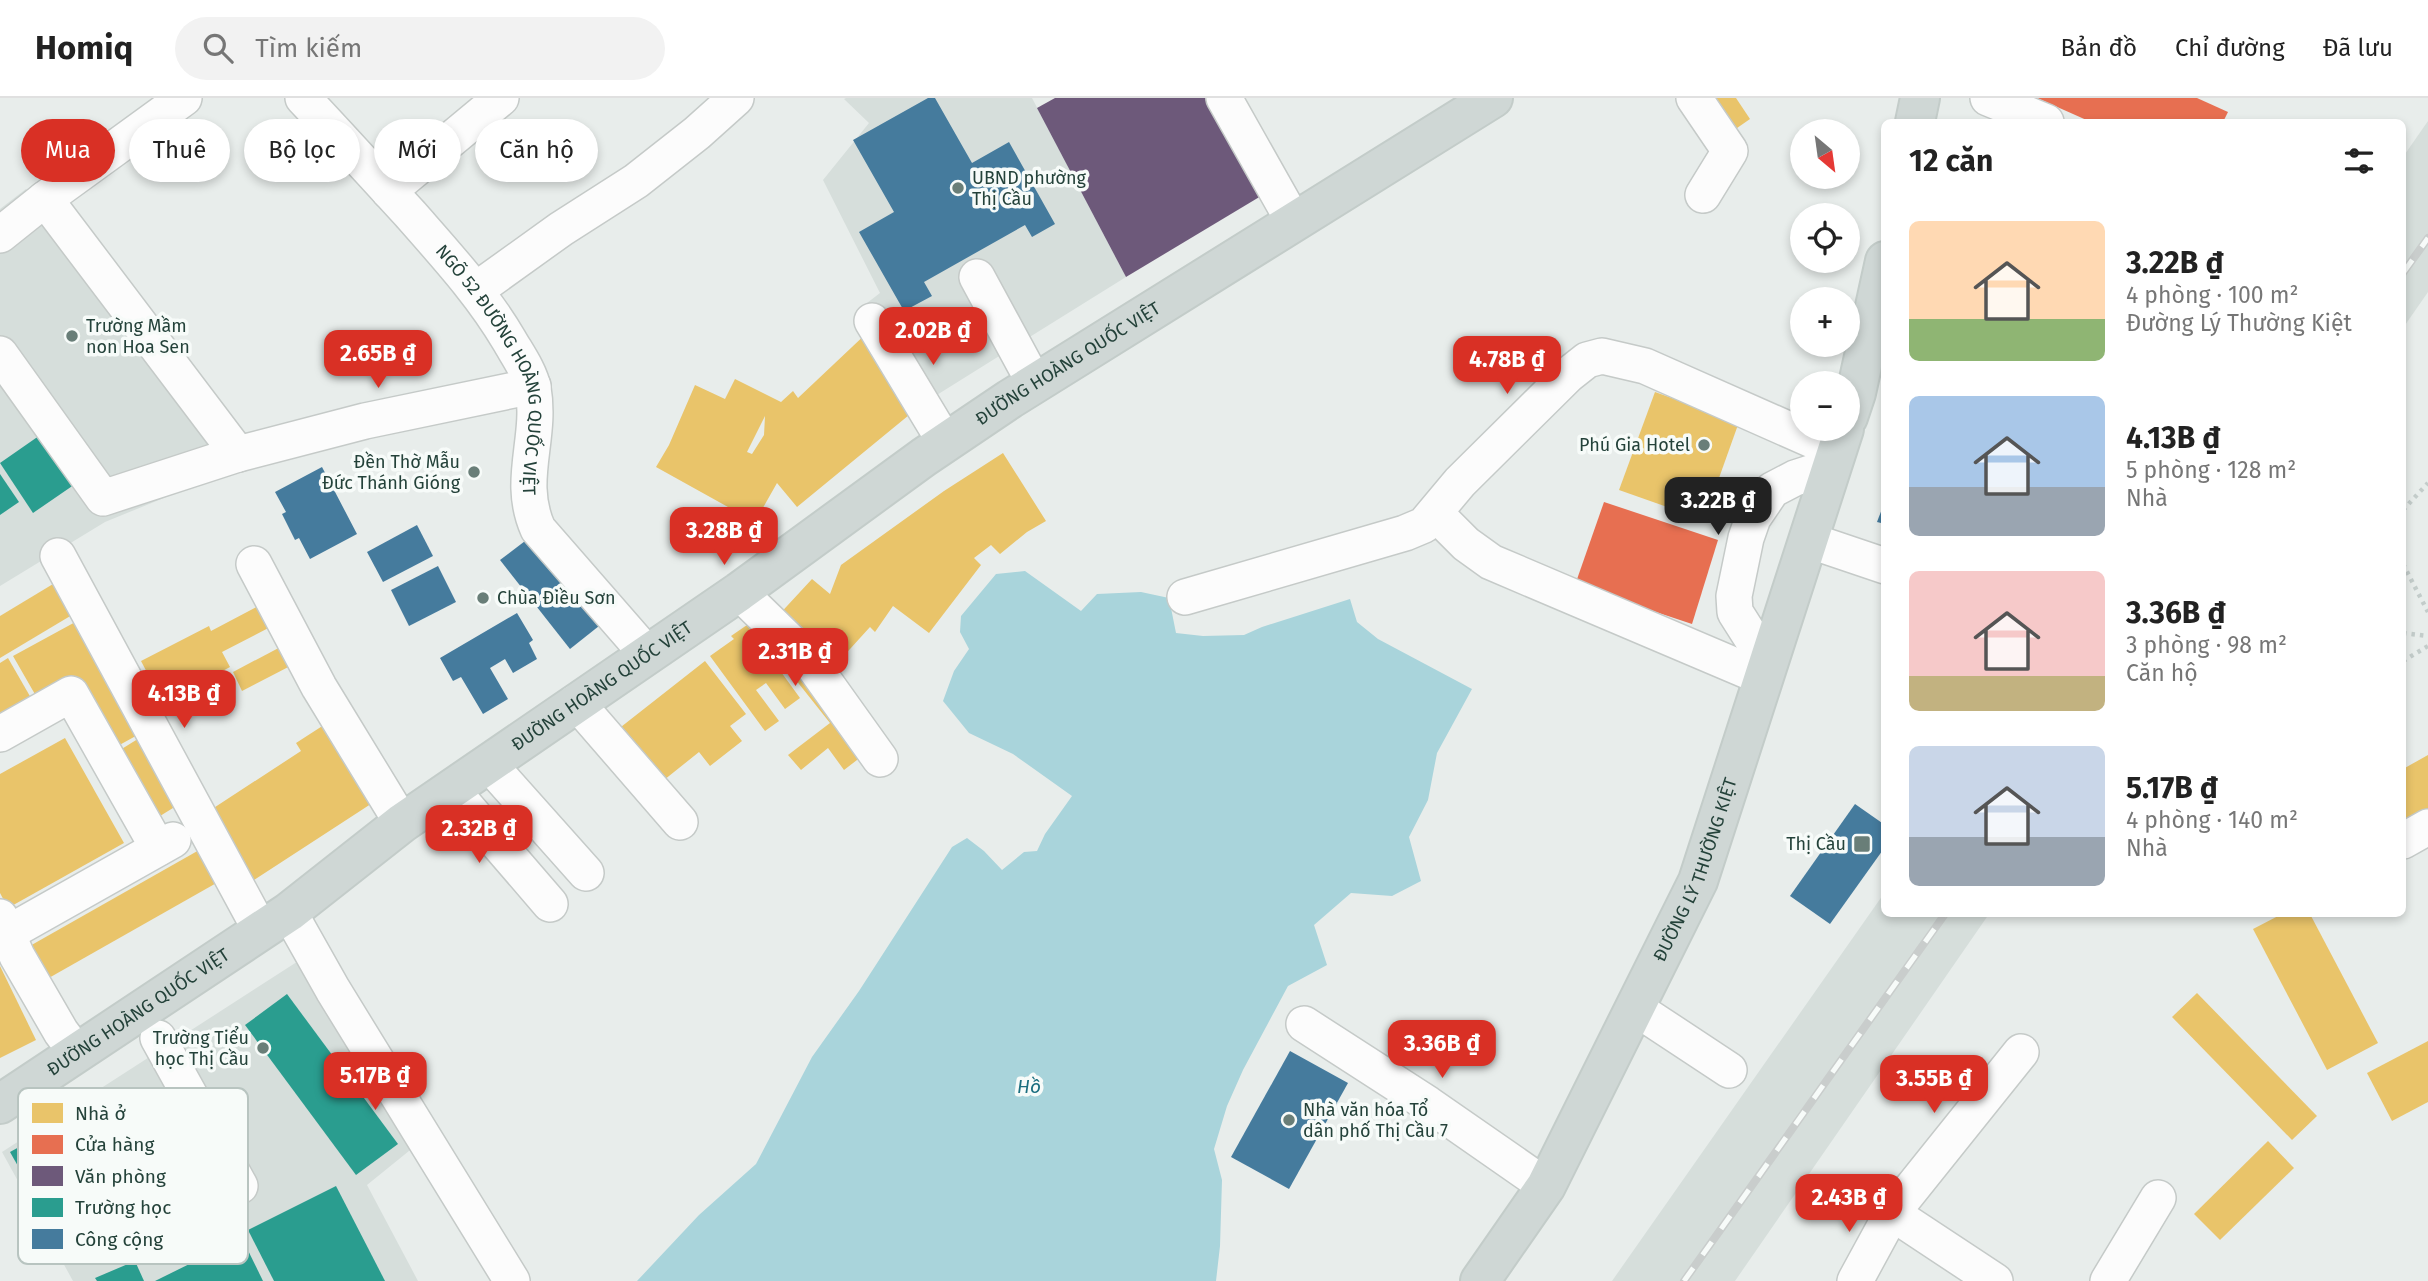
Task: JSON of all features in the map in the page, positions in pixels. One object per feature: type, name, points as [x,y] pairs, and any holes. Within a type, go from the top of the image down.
[{"type":"main road","name":"ĐƯỜNG HOÀNG QUỐC VIỆT","points":[[23,1088],[275,922],[402,822],[739,592],[945,442],[1493,98]]},
{"type":"main road","points":[[1916,119],[1920,98]]},
{"type":"main road","name":"ĐƯỜNG LÝ THƯỜNG KIỆT","points":[[1860,375],[1881,279]]},
{"type":"main road","name":"ĐƯỜNG LÝ THƯỜNG KIỆT","points":[[1480,1281],[1546,1186],[1698,881],[1840,441]]},
{"type":"main road","name":"ĐƯỜNG HOÀNG QUỐC VIỆT","points":[[0,1104],[18,1092]]},
{"type":"street","points":[[0,235],[184,98]]},
{"type":"street","name":"NGÕ 52 ĐƯỜNG HOÀNG QUỐC VIỆT","points":[[303,98],[477,290],[511,344],[533,386],[535,438],[527,481],[531,512],[538,528],[647,654]]},
{"type":"street","points":[[389,191],[501,98]]},
{"type":"street","points":[[477,290],[561,229],[636,181],[736,98]]},
{"type":"street","points":[[1224,98],[1294,222]]},
{"type":"street","points":[[1694,98],[1730,151],[1703,195]]},
{"type":"street","points":[[1989,98],[2039,119]]},
{"type":"street","points":[[45,199],[238,454]]},
{"type":"street","points":[[977,278],[1035,384]]},
{"type":"street","points":[[872,321],[945,442]]},
{"type":"street","points":[[0,354],[103,498],[238,454],[365,421],[533,386]]},
{"type":"street","points":[[1185,597],[1405,533],[1424,525],[1460,482],[1568,375],[1587,360],[1602,356],[1646,366],[1790,422]]},
{"type":"street","points":[[1766,671],[1735,612],[1734,596],[1746,538],[1753,518],[1772,490],[1795,478],[1840,441]]},
{"type":"street","points":[[1435,513],[1466,544],[1491,562],[1766,671]]},
{"type":"street","points":[[1808,540],[1881,565]]},
{"type":"street","points":[[58,556],[275,922],[340,1001],[512,1281]]},
{"type":"street","points":[[254,564],[318,687],[402,822]]},
{"type":"street","points":[[739,592],[810,661],[880,759]]},
{"type":"street","points":[[0,734],[71,694],[165,844],[4,925],[17,956],[61,1032],[76,1052]]},
{"type":"street","points":[[576,702],[680,822]]},
{"type":"street","points":[[488,763],[586,873]]},
{"type":"street","points":[[451,789],[550,904]]},
{"type":"street","points":[[2406,839],[2428,827]]},
{"type":"street","points":[[1635,1008],[1729,1070]]},
{"type":"street","points":[[1304,1024],[1428,1104],[1546,1186]]},
{"type":"street","points":[[158,1038],[186,1088]]},
{"type":"street","points":[[1856,1281],[1892,1213],[2021,1052]]},
{"type":"street","points":[[2108,1281],[2158,1198]]},
{"type":"street","points":[[1892,1213],[1995,1281]]},
{"type":"path","points":[[2406,506],[2428,483]]},
{"type":"path","points":[[2406,570],[2428,612]]},
{"type":"path","points":[[2406,633],[2428,636]]},
{"type":"path","points":[[2406,659],[2428,646]]},
{"type":"shaded area","points":[[1032,98],[1126,277],[924,403],[867,303],[880,293],[823,180],[869,123],[844,99]]},
{"type":"shaded area","points":[[2428,121],[2428,292],[2406,324],[2406,153]]},
{"type":"shaded area","name":"Trường Mầm non Hoa Sen","points":[[26,189],[247,464],[105,522],[0,586],[0,209]]},
{"type":"shaded area","points":[[1881,898],[1881,917],[1987,917],[1735,1281],[1612,1281]]},
{"type":"shaded area","points":[[303,958],[425,1138],[367,1185],[418,1281],[73,1281],[64,1264],[248,1264],[248,1088],[101,1088]]},
{"type":"shaded area","points":[[18,1142],[18,1181],[2,1152]]},
{"type":"water","name":"Hồ","points":[[1025,571],[1081,611],[1097,594],[1141,592],[1169,598],[1176,633],[1203,636],[1244,635],[1350,599],[1357,622],[1378,639],[1472,689],[1437,753],[1428,800],[1409,837],[1421,881],[1392,896],[1351,893],[1314,925],[1327,965],[1288,986],[1227,1106],[1214,1149],[1222,1180],[1216,1281],[637,1281],[699,1215],[756,1164],[812,1057],[859,991],[952,847],[967,838],[1002,870],[1024,852],[1037,851],[1045,834],[1072,796],[1013,754],[969,733],[943,701],[954,671],[969,649],[960,632],[961,616],[996,574]]},
{"type":"building: Nhà ở","points":[[1071,98],[1181,98],[1079,156],[1052,109]]},
{"type":"building: Nhà ở","points":[[1701,98],[1736,98],[1750,119],[1727,135]]},
{"type":"building: Nhà ở","points":[[870,330],[920,406],[797,507],[777,483],[755,522],[656,467],[669,445],[695,385],[725,399],[735,379],[781,402],[793,391],[798,398]],"holes":[[[765,416],[764,435],[752,454],[747,452]]]},
{"type":"building: Nhà ở","points":[[1655,392],[1739,422],[1704,520],[1619,490]]},
{"type":"building: Nhà ở","points":[[1003,453],[1046,521],[1027,532],[1000,554],[991,545],[974,558],[981,565],[929,633],[893,606],[875,632],[870,627],[830,671],[775,619],[812,579],[830,594],[841,565],[944,491]]},
{"type":"building: Nhà ở","points":[[63,578],[82,609],[0,658],[0,616]]},
{"type":"building: Nhà ở","points":[[268,601],[278,623],[222,652],[230,667],[163,703],[141,661],[209,626],[211,631]]},
{"type":"building: Nhà ở","points":[[79,620],[143,732],[114,748],[73,676],[36,696],[13,656]]},
{"type":"building: Nhà ở","points":[[747,625],[800,698],[785,709],[766,683],[756,690],[779,721],[765,731],[710,656],[734,639],[731,636]]},
{"type":"building: Nhà ở","points":[[771,628],[870,750],[844,770],[828,748],[801,770],[788,755],[830,723],[784,665],[758,640]]},
{"type":"building: Nhà ở","points":[[288,643],[298,662],[242,691],[233,672]]},
{"type":"building: Nhà ở","points":[[8,658],[31,698],[0,715],[0,663]]},
{"type":"building: Nhà ở","points":[[705,661],[746,714],[730,726],[742,741],[710,766],[699,752],[654,788],[612,734]]},
{"type":"building: Nhà ở","points":[[327,723],[377,800],[251,882],[206,813],[301,751],[296,743]]},
{"type":"building: Nhà ở","points":[[141,737],[181,803],[152,821],[112,755]]},
{"type":"building: Nhà ở","points":[[65,738],[124,843],[8,908],[0,893],[0,774]]},
{"type":"building: Nhà ở","points":[[2428,755],[2428,816],[2406,827],[2406,767]]},
{"type":"building: Nhà ở","points":[[208,845],[227,877],[40,983],[21,951]]},
{"type":"building: Nhà ở","points":[[2276,917],[2312,917],[2378,1043],[2327,1070],[2253,929]]},
{"type":"building: Nhà ở","points":[[0,966],[36,1040],[0,1058]]},
{"type":"building: Nhà ở","points":[[2197,993],[2317,1116],[2292,1140],[2172,1017]]},
{"type":"building: Nhà ở","points":[[2428,1041],[2428,1102],[2392,1121],[2367,1073]]},
{"type":"building: Nhà ở","points":[[2268,1141],[2294,1168],[2220,1240],[2194,1214]]},
{"type":"building: Cửa hàng","points":[[2037,98],[2197,98],[2228,112],[2224,119],[2084,119]]},
{"type":"building: Cửa hàng","points":[[1604,502],[1718,540],[1692,624],[1575,585]]},
{"type":"building: Văn phòng","points":[[1055,98],[1212,98],[1266,193],[1126,277],[1037,108]]},
{"type":"building: Trường học","points":[[46,431],[81,480],[33,513],[0,463]]},
{"type":"building: Trường học","points":[[0,474],[19,502],[0,515]]},
{"type":"building: Trường học","points":[[287,994],[398,1144],[356,1175],[245,1025]]},
{"type":"building: Trường học","points":[[18,1148],[18,1166],[10,1152]]},
{"type":"building: Trường học","points":[[336,1186],[385,1281],[274,1281],[248,1230]]},
{"type":"building: Trường học","points":[[248,1250],[263,1281],[155,1281],[189,1264],[248,1264]]},
{"type":"building: Trường học","points":[[128,1264],[136,1264],[144,1281],[97,1281],[95,1278]]},
{"type":"building: Công cộng","name":"UBND phường Thị Cầu","points":[[928,98],[935,98],[972,163],[1009,142],[1055,224],[1032,237],[1025,225],[924,282],[932,296],[904,311],[859,232],[894,212],[853,140]]},
{"type":"building: Công cộng","points":[[322,467],[357,534],[310,559],[299,538],[295,540],[282,514],[286,512],[275,492]]},
{"type":"building: Công cộng","points":[[417,525],[433,556],[383,582],[367,552]]},
{"type":"building: Công cộng","points":[[529,538],[599,626],[570,649],[500,560]]},
{"type":"building: Công cộng","points":[[438,566],[456,602],[409,626],[391,590]]},
{"type":"building: Công cộng","points":[[517,613],[533,640],[529,643],[537,659],[513,673],[505,659],[490,668],[508,699],[483,714],[461,677],[453,681],[440,658]]},
{"type":"building: Công cộng","points":[[1855,804],[1881,822],[1881,853],[1830,924],[1790,896]]},
{"type":"building: Công cộng","name":"Nhà văn hóa Tổ dân phố Thị Cầu 7","points":[[1290,1051],[1348,1083],[1289,1189],[1231,1157]]},
{"type":"railway","points":[[2406,269],[2428,238]]},
{"type":"railway","points":[[1684,1281],[1943,917]]},
{"type":"place","name":"UBND phường Thị Cầu","points":[[958,188]]},
{"type":"place","name":"Trường Mầm non Hoa Sen","points":[[72,336]]},
{"type":"place","name":"Phú Gia Hotel","points":[[1704,445]]},
{"type":"place","name":"Đền Thờ Mẫu Đức Thánh Gióng","points":[[474,472]]},
{"type":"place","name":"Chùa Điều Sơn","points":[[483,598]]},
{"type":"place","name":"Thị Cầu","points":[[1862,844]]},
{"type":"place","name":"Trường Tiểu học Thị Cầu","points":[[263,1048]]},
{"type":"place","name":"Nhà văn hóa Tổ dân phố Thị Cầu 7","points":[[1289,1120]]}]
